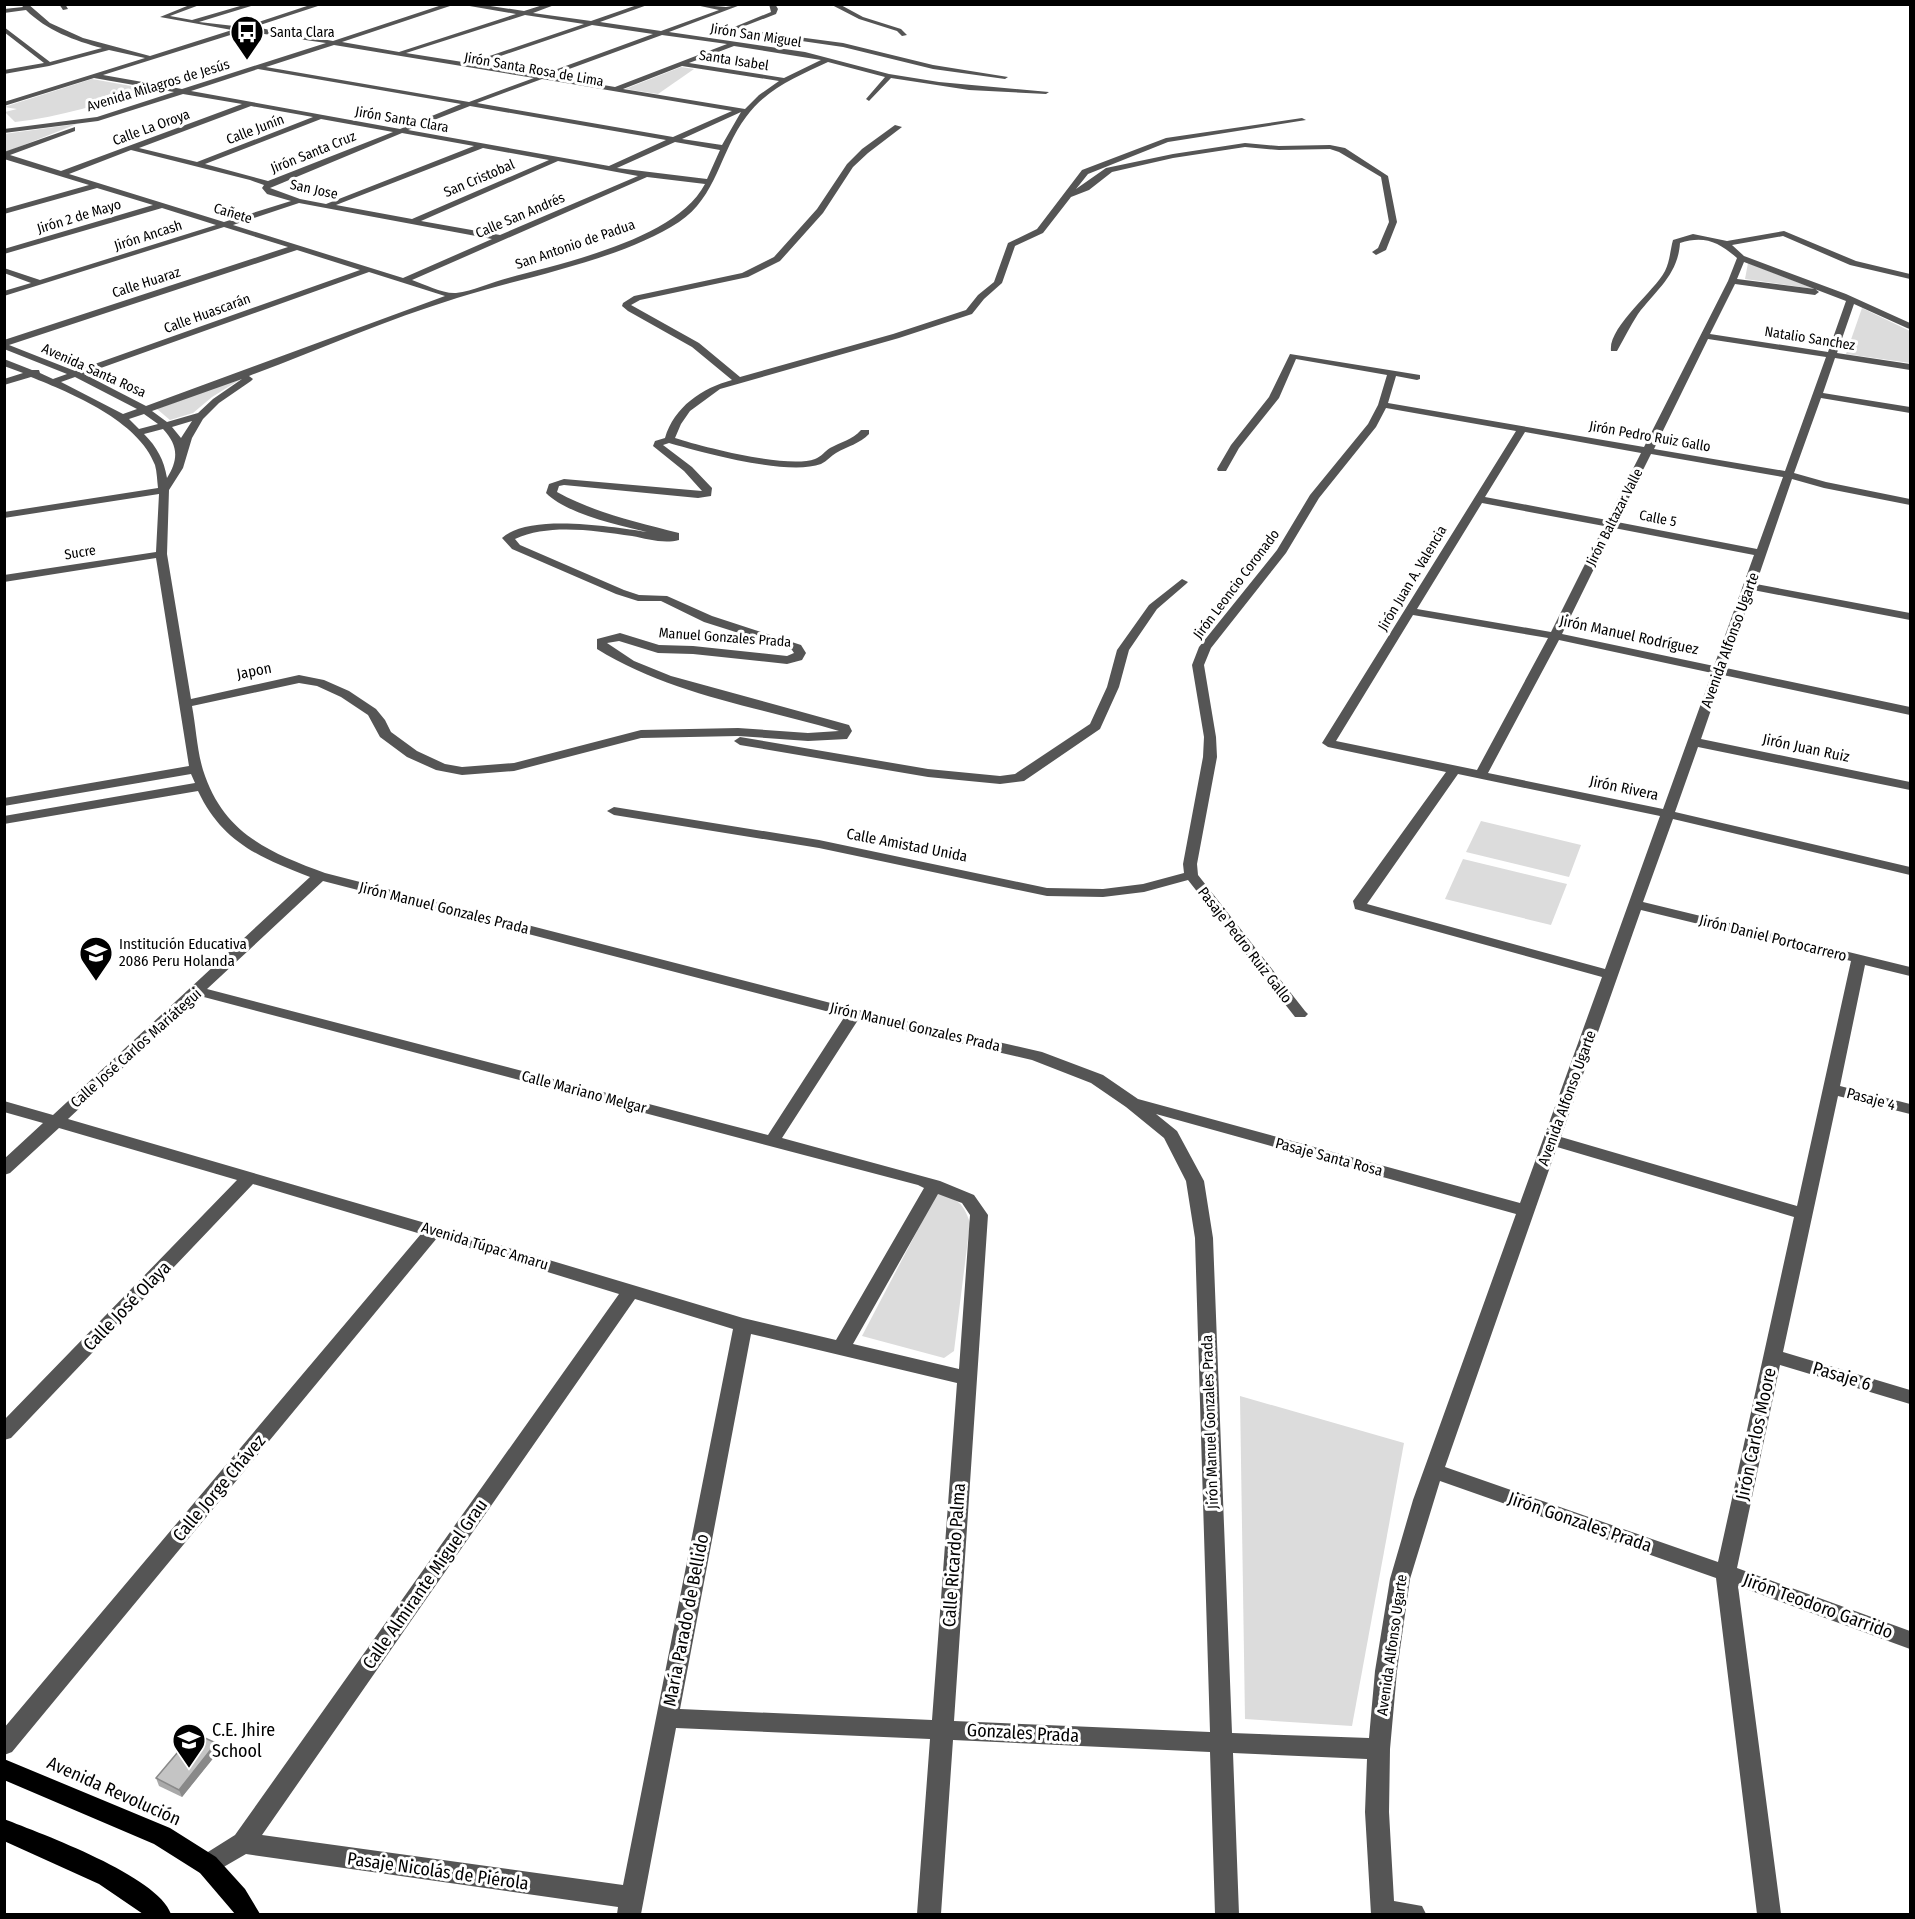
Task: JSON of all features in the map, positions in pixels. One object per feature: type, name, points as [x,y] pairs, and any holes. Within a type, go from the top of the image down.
[{"type":"main road","name":"Avenida Revolución","points":[[4,1769],[162,1836],[208,1865],[237,1897],[248,1914]]},
{"type":"main road","points":[[4,1830],[104,1875],[150,1904],[159,1914]]},
{"type":"street","name":"Jirón Santa Rosa de Lima","points":[[199,4],[163,17],[529,81]]},
{"type":"street","points":[[190,22],[255,4]]},
{"type":"street","points":[[4,104],[321,4]]},
{"type":"street","name":"Avenida Milagros de Jesús","points":[[77,119],[98,119],[256,67],[430,4]]},
{"type":"street","name":"Avenida Milagros de Jesús","points":[[77,119],[165,89],[320,43],[333,42],[453,4]]},
{"type":"street","name":"Jirón San Miguel","points":[[461,4],[805,54],[889,76],[969,88],[1046,92]]},
{"type":"street","points":[[399,53],[554,4]]},
{"type":"street","points":[[469,65],[647,4]]},
{"type":"street","points":[[694,4],[729,9]]},
{"type":"street","name":"Jirón Santa Cruz","points":[[268,184],[401,131],[478,105],[740,4]]},
{"type":"street","points":[[703,39],[774,13],[775,9],[771,4]]},
{"type":"street","points":[[832,4],[861,18],[898,30],[904,35]]},
{"type":"street","points":[[4,11],[25,6],[54,28],[110,48],[150,57]]},
{"type":"street","points":[[4,29],[50,64]]},
{"type":"street","points":[[730,30],[843,45],[933,67],[1005,78]]},
{"type":"street","name":"Jirón Santa Rosa de Lima","points":[[333,42],[730,114]]},
{"type":"street","points":[[616,89],[734,44]]},
{"type":"street","points":[[4,72],[50,64],[110,48]]},
{"type":"street","name":"San Antonio de Padua","points":[[122,418],[265,367],[364,327],[454,296],[622,245],[675,222],[695,207],[710,182],[724,148],[743,112],[783,80],[827,60]]},
{"type":"street","name":"Santa Isabel","points":[[681,64],[783,80]]},
{"type":"street","points":[[256,67],[724,148]]},
{"type":"street","name":"Jirón Santa Clara","points":[[91,75],[646,176],[710,182]]},
{"type":"street","name":"Jirón Santa Rosa de Lima","points":[[550,76],[743,112]]},
{"type":"street","points":[[869,99],[889,76]]},
{"type":"street","name":"Jirón Santa Cruz","points":[[401,131],[529,81],[539,80]]},
{"type":"street","name":"Calle La Oroya","points":[[61,174],[250,104]]},
{"type":"street","points":[[608,169],[730,114],[743,112]]},
{"type":"street","name":"Calle Junín","points":[[198,164],[321,117]]},
{"type":"street","points":[[6,128],[77,119]]},
{"type":"street","points":[[4,155],[98,119]]},
{"type":"street","points":[[865,432],[859,440],[830,452],[818,461],[799,463],[754,459],[669,440],[674,423],[701,397],[717,387],[896,336],[969,312],[981,297],[998,283],[1011,245],[1040,231],[1086,172],[1166,140],[1302,120]]},
{"type":"street","points":[[738,381],[723,365],[667,327],[626,306],[627,303],[637,298],[745,275],[777,259],[820,211],[850,166],[865,151],[898,127]]},
{"type":"street","points":[[1068,195],[1086,188],[1109,170],[1173,156],[1245,145],[1279,148],[1338,148],[1384,177],[1387,184],[1393,222],[1382,250],[1376,252]]},
{"type":"street","points":[[327,206],[482,146]]},
{"type":"street","name":"San Jose","points":[[130,148],[253,178],[268,184],[266,188],[270,192],[299,201],[501,238]]},
{"type":"street","name":"Cañete","points":[[4,155],[454,296]]},
{"type":"street","name":"San Cristobal","points":[[412,222],[557,159]]},
{"type":"street","points":[[4,168],[24,162]]},
{"type":"street","name":"Calle San Andrés","points":[[405,280],[646,176]]},
{"type":"street","points":[[4,203],[84,181]]},
{"type":"street","points":[[4,212],[98,185]]},
{"type":"street","name":"Jirón Ancash","points":[[4,294],[299,201]]},
{"type":"street","name":"Jirón 2 de Mayo","points":[[4,252],[162,205]]},
{"type":"street","points":[[1725,244],[1784,233],[1853,263],[1911,276]]},
{"type":"street","points":[[1614,348],[1640,306],[1669,276],[1676,253],[1676,242],[1693,236],[1725,244],[1741,258],[1847,298],[1911,326]]},
{"type":"street","name":"Calle Huaraz","points":[[4,344],[297,247]]},
{"type":"street","name":"Jirón Baltazar Valle","points":[[1481,774],[1555,636],[1732,281],[1741,258]]},
{"type":"street","name":"Calle Huascarán","points":[[53,382],[370,269]]},
{"type":"street","points":[[4,270],[41,283]]},
{"type":"street","points":[[1732,281],[1847,298]]},
{"type":"street","name":"Avenida Alfonso Ugarte","points":[[1383,1913],[1377,1812],[1379,1749],[1386,1671],[1400,1579],[1423,1500],[1832,356],[1847,298]]},
{"type":"street","name":"Natalio Sanchez","points":[[1704,336],[1911,368]]},
{"type":"street","name":"Avenida Santa Rosa","points":[[4,344],[75,374],[147,409],[174,435],[183,452]]},
{"type":"street","points":[[1222,469],[1235,447],[1274,398],[1293,356],[1417,377]]},
{"type":"street","name":"Avenida Santa Rosa","points":[[4,362],[53,382],[122,418],[150,446],[160,465],[164,489]]},
{"type":"street","points":[[4,382],[53,365]]},
{"type":"street","name":"San Antonio de Padua","points":[[183,452],[188,431],[199,416],[214,402],[265,367]]},
{"type":"street","name":"Jirón Leoncio Coronado","points":[[1191,875],[1190,864],[1210,757],[1210,737],[1198,665],[1205,647],[1282,551],[1314,497],[1372,425],[1383,405],[1392,373]]},
{"type":"street","points":[[1818,395],[1911,410]]},
{"type":"street","name":"Jirón Pedro Ruiz Gallo","points":[[1383,405],[1789,475],[1824,485],[1911,502]]},
{"type":"street","points":[[137,433],[199,416]]},
{"type":"street","name":"Jirón Juan A. Valencia","points":[[1328,743],[1522,429]]},
{"type":"street","name":"Manuel Gonzales Prada","points":[[330,687],[372,712],[379,720],[385,734],[412,754],[441,767],[462,771],[514,768],[641,734],[738,732],[831,738],[842,736],[846,731],[844,728],[668,680],[630,664],[601,646],[601,642],[620,637],[658,649],[693,650],[787,660],[798,657],[800,653],[796,648],[708,620],[663,598],[638,598],[611,588],[516,547],[508,538],[529,530],[591,529],[675,538],[675,536],[609,520],[566,502],[551,493],[554,484],[564,482],[707,494],[708,490],[688,469],[658,446],[659,442],[669,440]]},
{"type":"street","points":[[4,515],[164,489],[179,468],[183,452]]},
{"type":"street","name":"Jirón Manuel Gonzales Prada","points":[[164,489],[161,555],[196,769],[201,786],[227,828],[242,842],[262,854],[320,876],[854,1014],[1036,1056],[1097,1079],[1132,1103],[1171,1135],[1195,1181],[1204,1238],[1227,1914]]},
{"type":"street","name":"Calle 5","points":[[1478,499],[1761,553]]},
{"type":"street","name":"Sucre","points":[[4,579],[161,555]]},
{"type":"street","points":[[692,733],[928,772],[1000,780],[1019,778],[1095,726],[1113,687],[1123,650],[1153,607],[1182,582]]},
{"type":"street","points":[[1749,586],[1911,617]]},
{"type":"street","name":"Jirón Manuel Rodríguez","points":[[1410,611],[1555,636],[1911,711]]},
{"type":"street","name":"Japon","points":[[185,704],[299,679],[330,687]]},
{"type":"street","name":"Jirón Juan Ruiz","points":[[1694,741],[1911,786]]},
{"type":"street","name":"Jirón Rivera","points":[[1328,743],[1668,814],[1911,871]]},
{"type":"street","points":[[4,802],[196,769]]},
{"type":"street","points":[[1454,770],[1360,901],[1360,906],[1611,975]]},
{"type":"street","points":[[4,820],[201,786]]},
{"type":"street","name":"Calle Amistad Unida","points":[[614,812],[819,844],[1047,892],[1103,894],[1144,888],[1191,875]]},
{"type":"street","name":"Pasaje Pedro Ruiz Gallo","points":[[1191,875],[1300,1014]]},
{"type":"street","name":"Calle José Carlos Mariátegui","points":[[4,1169],[320,876]]},
{"type":"street","name":"Jirón Daniel Portocarrero","points":[[1636,904],[1911,971]]},
{"type":"street","name":"Jirón Carlos Moore","points":[[1769,1914],[1725,1572],[1859,959]]},
{"type":"street","name":"Calle Mariano Melgar","points":[[198,991],[772,1141],[934,1185],[968,1199]]},
{"type":"street","points":[[772,1141],[854,1014]]},
{"type":"street","name":"Pasaje 4","points":[[1832,1089],[1911,1109]]},
{"type":"street","name":"Pasaje Santa Rosa","points":[[1132,1103],[1526,1211]]},
{"type":"street","name":"Avenida Túpac Amaru","points":[[4,1106],[433,1231],[743,1325],[967,1378]]},
{"type":"street","points":[[1552,1140],[1804,1214]]},
{"type":"street","name":"Calle José Olaya","points":[[4,1434],[249,1178]]},
{"type":"street","points":[[841,1348],[934,1185]]},
{"type":"street","name":"Calle Ricardo Palma","points":[[929,1914],[979,1215],[968,1199]]},
{"type":"street","name":"Calle Jorge Chávez","points":[[4,1746],[433,1231]]},
{"type":"street","name":"Calle Almirante Miguel Grau","points":[[208,1865],[243,1843],[632,1291]]},
{"type":"street","name":"María Parado de Bellido","points":[[631,1906],[743,1325]]},
{"type":"street","name":"Pasaje 6","points":[[1773,1356],[1911,1397]]},
{"type":"street","name":"Jirón Gonzales Prada","points":[[1434,1471],[1725,1572]]},
{"type":"street","name":"Jirón Teodoro Garrido","points":[[1725,1572],[1911,1640]]},
{"type":"street","name":"Gonzales Prada","points":[[667,1718],[1379,1749]]},
{"type":"street","name":"Pasaje Nicolás de Piérola","points":[[243,1843],[631,1906]]},
{"type":"street","points":[[1383,1913],[1414,1914]]},
{"type":"shaded area","points":[[681,67],[694,69],[658,94],[625,89]]},
{"type":"shaded area","points":[[92,79],[148,89],[82,109],[32,120],[15,122],[5,112],[17,109],[4,107]]},
{"type":"shaded area","points":[[77,124],[6,152],[5,151],[4,134]]},
{"type":"shaded area","points":[[1748,263],[1815,289],[1745,279]]},
{"type":"shaded area","points":[[1862,308],[1910,331],[1910,363],[1846,354]]},
{"type":"shaded area","points":[[246,376],[212,397],[193,413],[170,420],[157,409]]},
{"type":"shaded area","points":[[1481,821],[1581,845],[1569,877],[1466,852]]},
{"type":"shaded area","points":[[1463,859],[1567,884],[1551,925],[1445,899]]},
{"type":"shaded area","points":[[937,1193],[959,1203],[965,1210],[970,1223],[954,1351],[944,1358],[862,1336]]},
{"type":"shaded area","points":[[1240,1396],[1404,1443],[1352,1726],[1245,1719]]},
{"type":"building","name":"C.E. Jhire School","points":[[194,1733],[216,1743],[179,1790],[156,1778]]},
{"type":"place","name":"Santa Clara","points":[[247,61]]},
{"type":"place","name":"Institución Educativa 2086 Peru Holanda","points":[[96,982]]},
{"type":"place","name":"C.E. Jhire School","points":[[189,1769]]}]
